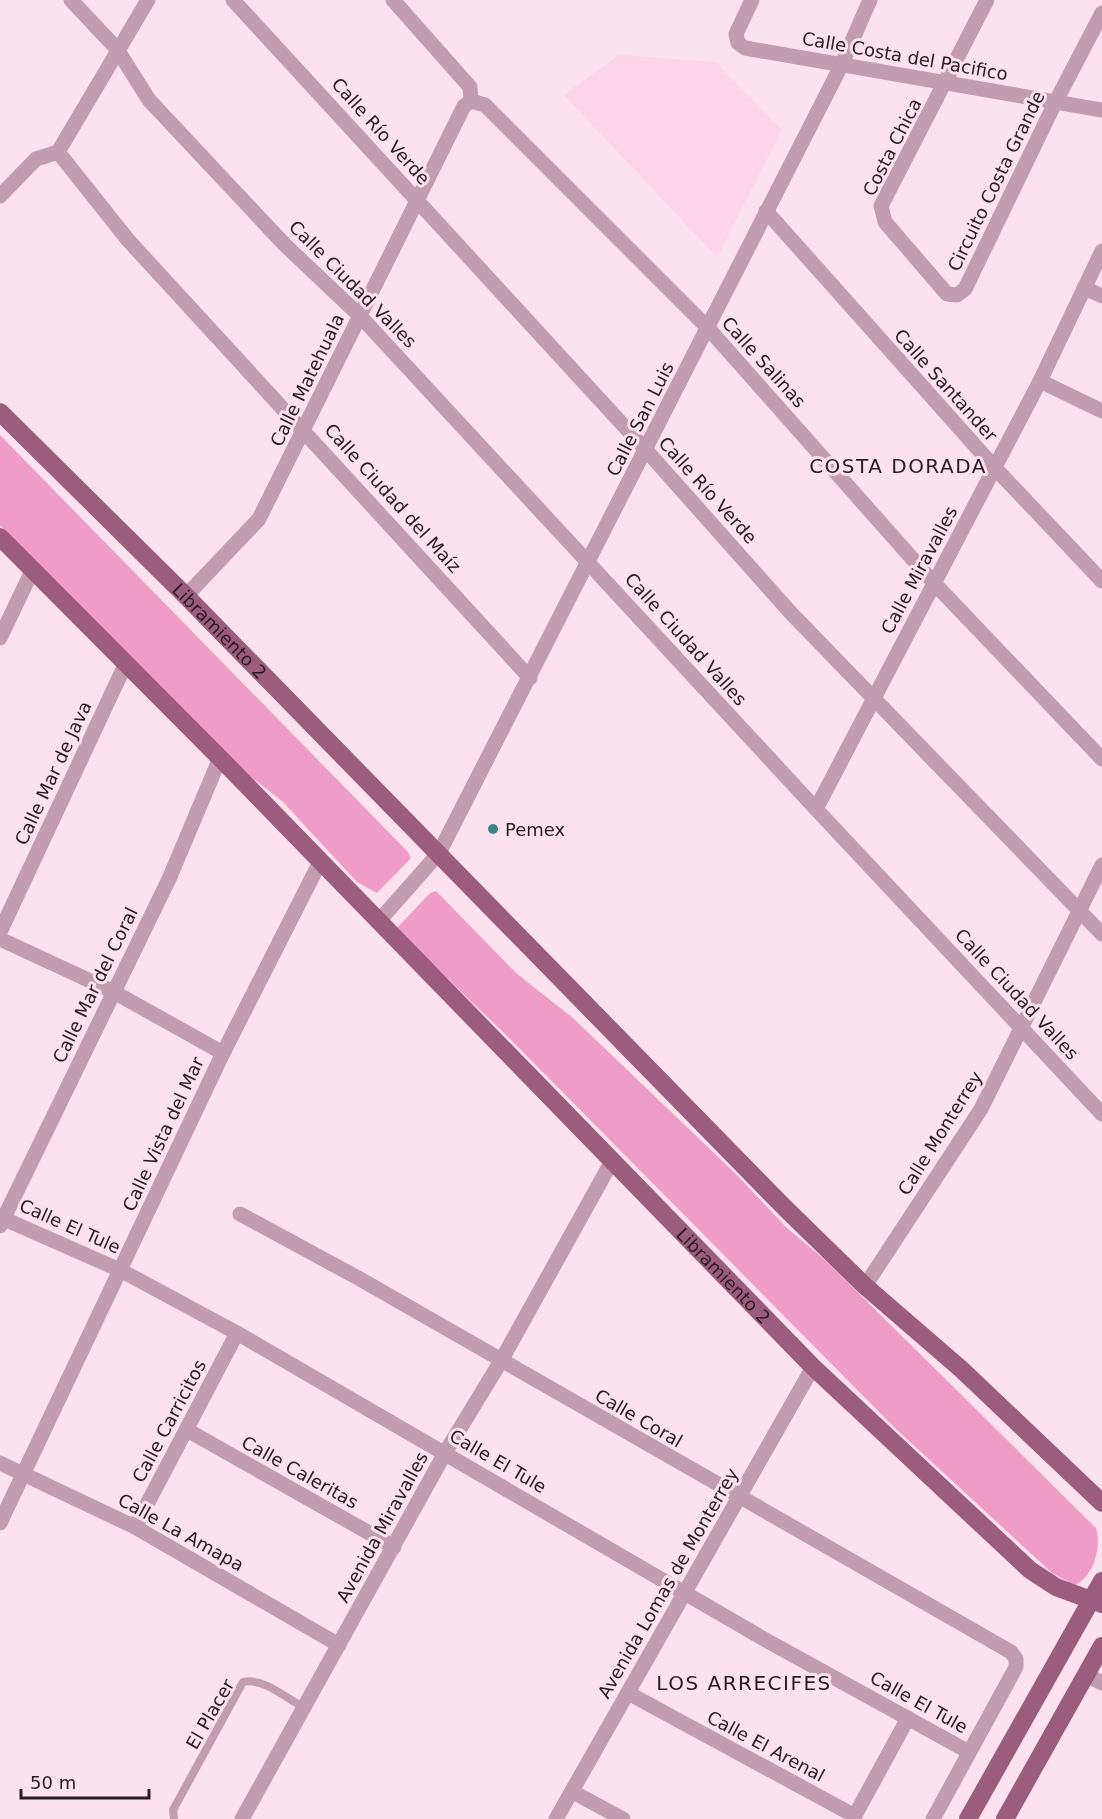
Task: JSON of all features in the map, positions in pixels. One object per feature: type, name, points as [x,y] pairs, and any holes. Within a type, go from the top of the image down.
[{"type":"main road","name":"Libramiento 2","points":[[0,412],[186,596],[742,1164],[865,1286],[961,1369],[1102,1503]]},
{"type":"main road","name":"Libramiento 2","points":[[0,537],[220,758],[813,1367],[1030,1570],[1056,1587],[1097,1602]]},
{"type":"main road","points":[[968,1819],[1097,1602],[1102,1581]]},
{"type":"main road","points":[[1005,1819],[1094,1679],[1102,1646]]},
{"type":"street","name":"Calle Ciudad Valles","points":[[71,0],[117,49],[149,100],[284,244],[360,316],[1102,1114]]},
{"type":"street","points":[[0,196],[36,159],[58,152],[148,0]]},
{"type":"street","name":"Calle Río Verde","points":[[233,0],[295,64],[790,612],[1102,934]]},
{"type":"street","points":[[393,0],[470,87],[471,101]]},
{"type":"street","name":"Calle Costa del Pacifico","points":[[752,0],[736,34],[738,43],[745,48],[1102,110]]},
{"type":"street","name":"Calle San Luis","points":[[439,853],[842,64],[870,0]]},
{"type":"street","name":"Costa Chica","points":[[881,214],[881,206],[946,84],[987,0]]},
{"type":"street","name":"Circuito Costa Grande","points":[[881,214],[915,259],[947,294],[957,295],[965,289],[1055,103],[1102,13]]},
{"type":"street","name":"Calle Matehuala","points":[[186,596],[259,519],[464,106],[471,101]]},
{"type":"street","name":"Calle Salinas","points":[[471,101],[485,105],[708,328],[933,582],[1102,759]]},
{"type":"street","name":"Calle Ciudad del Maíz","points":[[58,152],[128,240],[530,678]]},
{"type":"street","name":"Calle Santander","points":[[766,211],[995,468],[1102,581]]},
{"type":"street","name":"Calle Miravalles","points":[[816,809],[1040,381],[1102,251]]},
{"type":"street","points":[[1084,288],[1102,296]]},
{"type":"street","points":[[1040,381],[1102,411]]},
{"type":"street","points":[[0,638],[33,569]]},
{"type":"street","name":"Calle Mar de Java","points":[[0,932],[126,663]]},
{"type":"street","name":"Calle Mar del Coral","points":[[1,1220],[169,879],[220,758]]},
{"type":"street","points":[[378,922],[439,853]]},
{"type":"street","name":"Calle Vista del Mar","points":[[0,1523],[223,1053],[320,862]]},
{"type":"street","name":"Calle Monterrey","points":[[865,1286],[981,1109],[1102,865]]},
{"type":"street","points":[[0,939],[112,992],[223,1053]]},
{"type":"street","name":"Avenida Miravalles","points":[[242,1819],[394,1547],[444,1452],[501,1361],[612,1161]]},
{"type":"street","name":"Calle Coral","points":[[240,1214],[1011,1652],[1016,1659],[1016,1667],[969,1752]]},
{"type":"street","name":"Calle El Tule","points":[[1,1220],[120,1270],[237,1333],[684,1592],[969,1752]]},
{"type":"street","name":"Calle Carricitos","points":[[135,1527],[237,1333]]},
{"type":"street","name":"Avenida Lomas de Monterrey","points":[[556,1819],[813,1367]]},
{"type":"street","name":"Calle Caleritas","points":[[187,1430],[394,1547]]},
{"type":"street","name":"Calle La Amapa","points":[[0,1463],[135,1527],[339,1645]]},
{"type":"street","name":"Calle El Arenal","points":[[628,1693],[854,1818]]},
{"type":"street","points":[[854,1818],[908,1718]]},
{"type":"street","points":[[933,1819],[969,1752]]},
{"type":"street","points":[[573,1792],[623,1819]]},
{"type":"lane","name":"El Placer","points":[[174,1819],[173,1810],[243,1682],[251,1680],[259,1683],[303,1707]]},
{"type":"shaded area","points":[[619,55],[715,62],[782,130],[717,257],[564,95]]},
{"type":"shaded area","points":[[0,435],[407,851],[411,858],[377,893],[357,882],[282,801],[238,767],[0,525]]},
{"type":"shaded area","points":[[436,891],[516,973],[573,1018],[737,1175],[785,1226],[827,1262],[1096,1528],[1098,1543],[1095,1560],[1082,1581],[1075,1585],[1052,1573],[896,1429],[504,1033],[396,929],[430,893]]},
{"type":"place","name":"Pemex","points":[[493,829]]},
{"type":"district","name":"COSTA DORADA","points":[[898,466]]},
{"type":"district","name":"LOS ARRECIFES","points":[[744,1683]]}]
